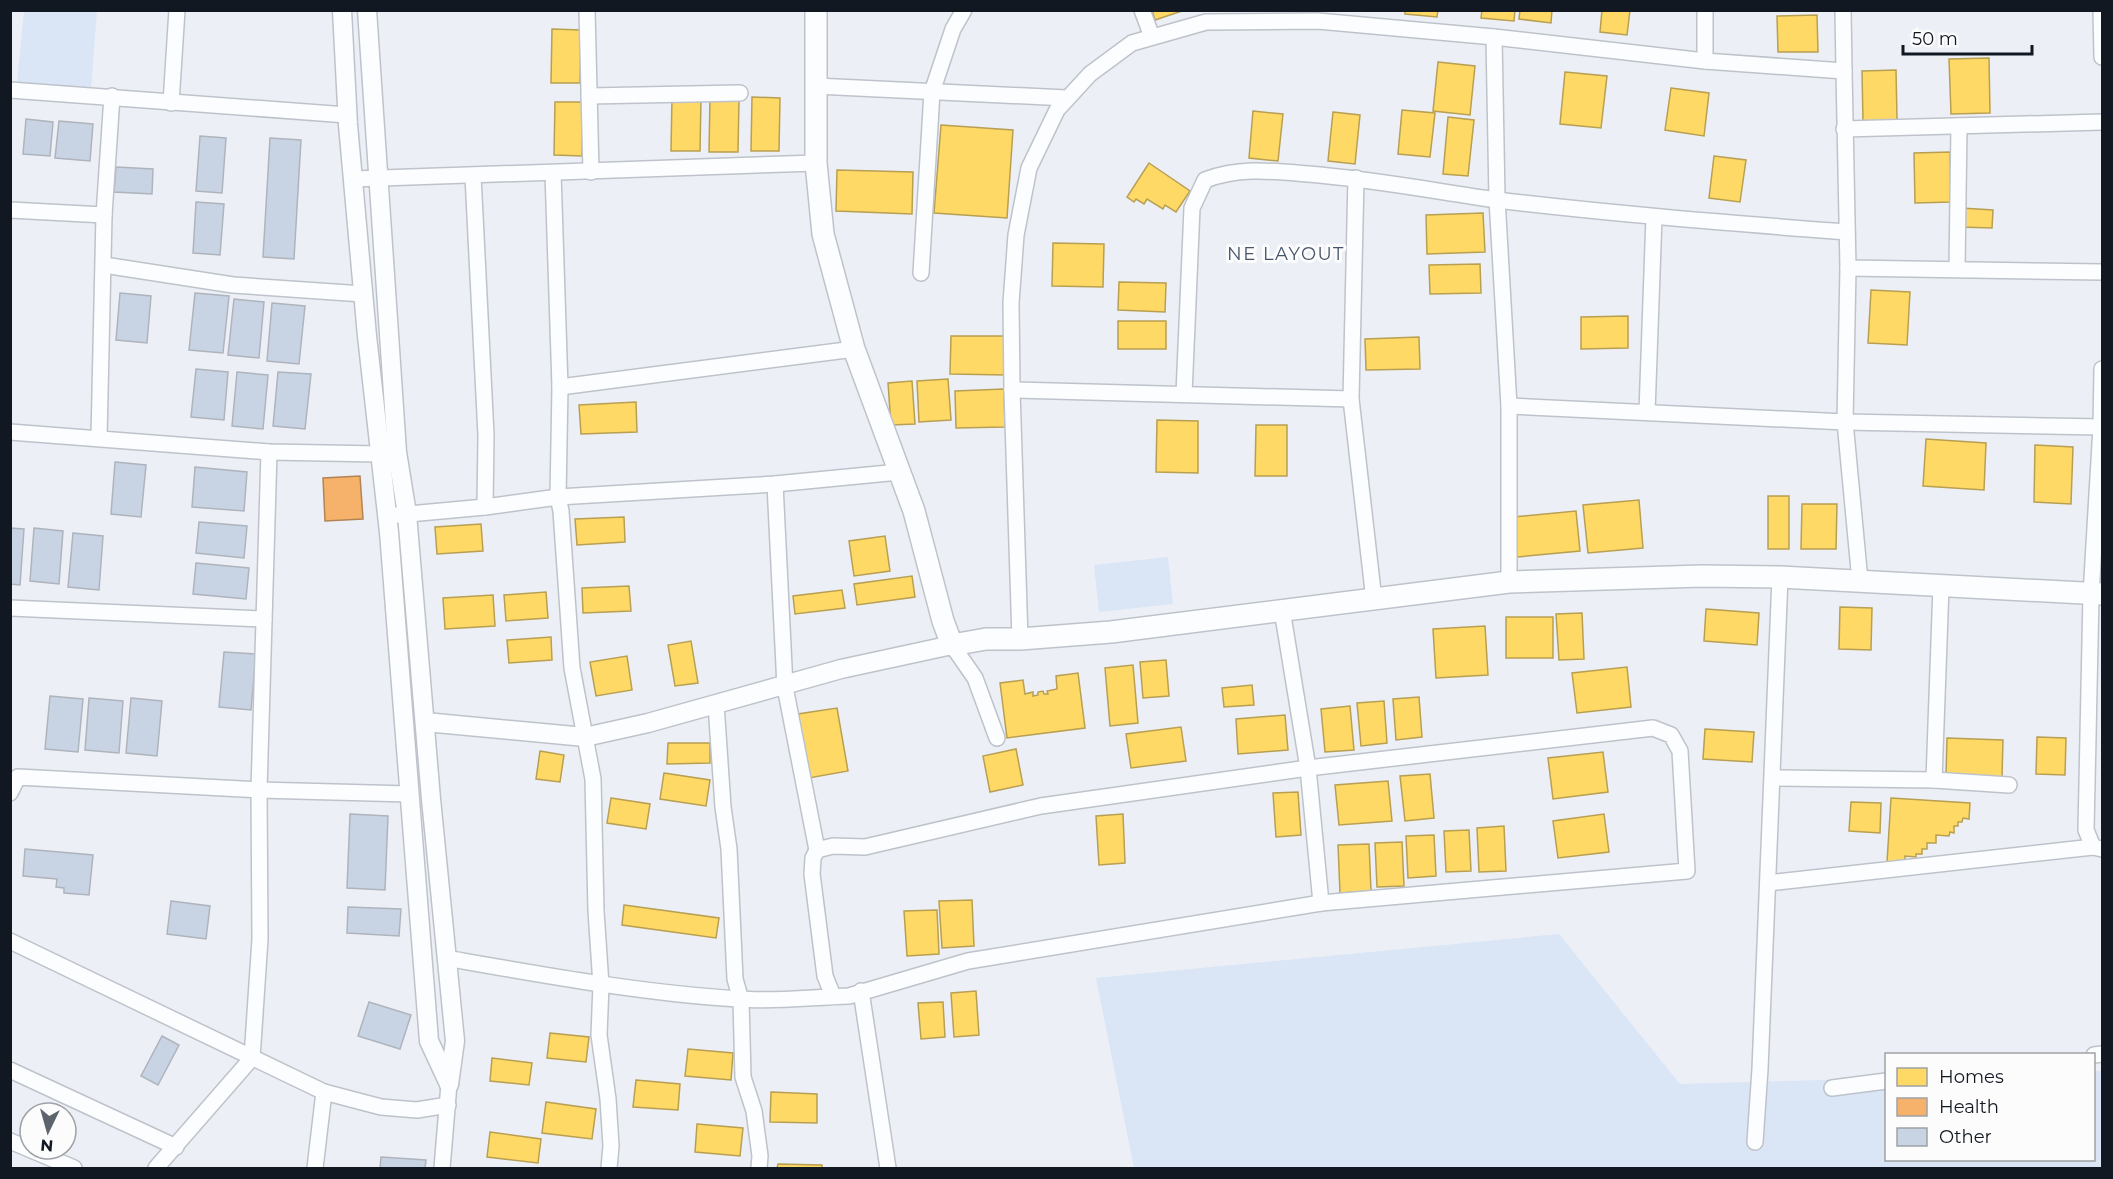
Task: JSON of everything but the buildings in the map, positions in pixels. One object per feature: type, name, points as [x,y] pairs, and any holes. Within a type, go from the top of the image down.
[{"type":"main road","points":[[816,10],[816,163],[824,234],[854,349],[914,511],[943,621],[952,645],[986,639],[1020,639],[1111,632],[1509,582],[1702,576],[1780,577],[2097,595]]},
{"type":"street","points":[[171,103],[177,10]]},
{"type":"street","points":[[342,10],[347,115],[363,294],[389,453],[407,514],[455,1041],[442,1168]]},
{"type":"street","points":[[367,10],[389,453],[387,516],[429,1041],[449,1084]]},
{"type":"street","points":[[587,10],[591,172]]},
{"type":"street","points":[[921,273],[932,92],[953,29],[964,10]]},
{"type":"street","points":[[1142,10],[1152,37]]},
{"type":"street","points":[[1705,10],[1705,62]]},
{"type":"street","points":[[1843,10],[1848,268],[1845,422],[1860,581]]},
{"type":"street","points":[[2101,10],[2103,57]]},
{"type":"street","points":[[1020,639],[1011,303],[1016,235],[1029,168],[1057,110],[1090,74],[1132,43],[1206,22],[1318,21],[1338,17],[1705,62],[1844,71]]},
{"type":"street","points":[[1494,37],[1497,200],[1509,406],[1509,582]]},
{"type":"street","points":[[816,86],[1067,98]]},
{"type":"street","points":[[10,90],[347,115]]},
{"type":"street","points":[[589,96],[740,93]]},
{"type":"street","points":[[99,438],[104,215],[112,96]]},
{"type":"street","points":[[1845,129],[2103,122]]},
{"type":"street","points":[[1957,268],[1959,126]]},
{"type":"street","points":[[353,179],[816,163]]},
{"type":"street","points":[[1184,394],[1192,208],[1205,180],[1222,173],[1242,170],[1356,178],[1497,200],[1654,217],[1846,232]]},
{"type":"street","points":[[553,173],[560,387],[558,497],[561,511],[572,668],[593,779],[596,911],[601,985],[599,1035],[608,1099],[611,1146],[609,1168]]},
{"type":"street","points":[[473,176],[486,435],[485,507]]},
{"type":"street","points":[[1356,178],[1351,399],[1374,600]]},
{"type":"street","points":[[10,210],[104,215]]},
{"type":"street","points":[[1647,412],[1654,217]]},
{"type":"street","points":[[104,266],[233,285],[363,294]]},
{"type":"street","points":[[1848,268],[2103,272]]},
{"type":"street","points":[[560,387],[854,349]]},
{"type":"street","points":[[1768,883],[2098,848],[2086,830],[2097,595],[2103,369]]},
{"type":"street","points":[[1012,390],[1351,399]]},
{"type":"street","points":[[1509,406],[1845,422],[2102,427]]},
{"type":"street","points":[[10,432],[269,452],[389,453]]},
{"type":"street","points":[[156,1168],[252,1058],[260,939],[259,790],[269,452]]},
{"type":"street","points":[[387,516],[485,507],[558,497],[775,484],[899,472]]},
{"type":"street","points":[[775,484],[785,687],[817,850],[813,858],[812,874],[825,976],[833,996]]},
{"type":"street","points":[[1755,1143],[1773,778],[1780,577]]},
{"type":"street","points":[[1934,780],[1941,586]]},
{"type":"street","points":[[10,608],[264,619]]},
{"type":"street","points":[[1282,610],[1308,768],[1321,903]]},
{"type":"street","points":[[425,722],[585,737],[785,687],[841,669],[952,645],[975,678],[997,738]]},
{"type":"street","points":[[716,704],[723,807],[729,849],[735,979],[741,1000],[742,1077],[754,1111],[760,1156],[759,1168]]},
{"type":"street","points":[[446,958],[601,985],[741,1000],[849,996],[968,962],[1321,903],[1687,871],[1680,751],[1671,735],[1653,728],[1308,768],[1041,806],[865,847],[833,846],[817,850]]},
{"type":"street","points":[[10,793],[14,776],[259,790],[409,794]]},
{"type":"street","points":[[1773,778],[1934,780],[2009,784]]},
{"type":"street","points":[[10,941],[324,1092],[381,1107],[417,1110],[448,1105]]},
{"type":"street","points":[[861,992],[888,1168]]},
{"type":"street","points":[[10,1070],[176,1147]]},
{"type":"street","points":[[1832,1088],[1885,1082]]},
{"type":"street","points":[[315,1168],[324,1092]]},
{"type":"street","points":[[10,1141],[74,1168]]},
{"type":"shaded area","points":[[24,11],[97,11],[91,89],[17,83]]},
{"type":"shaded area","points":[[1168,557],[1173,604],[1099,612],[1094,565]]},
{"type":"shaded area","points":[[1559,934],[1680,1084],[1885,1078],[1885,1161],[2095,1161],[2095,1071],[2102,1071],[2102,1168],[1134,1168],[1096,978]]},
{"type":"district","name":"NE LAYOUT","points":[[1286,254]]}]
